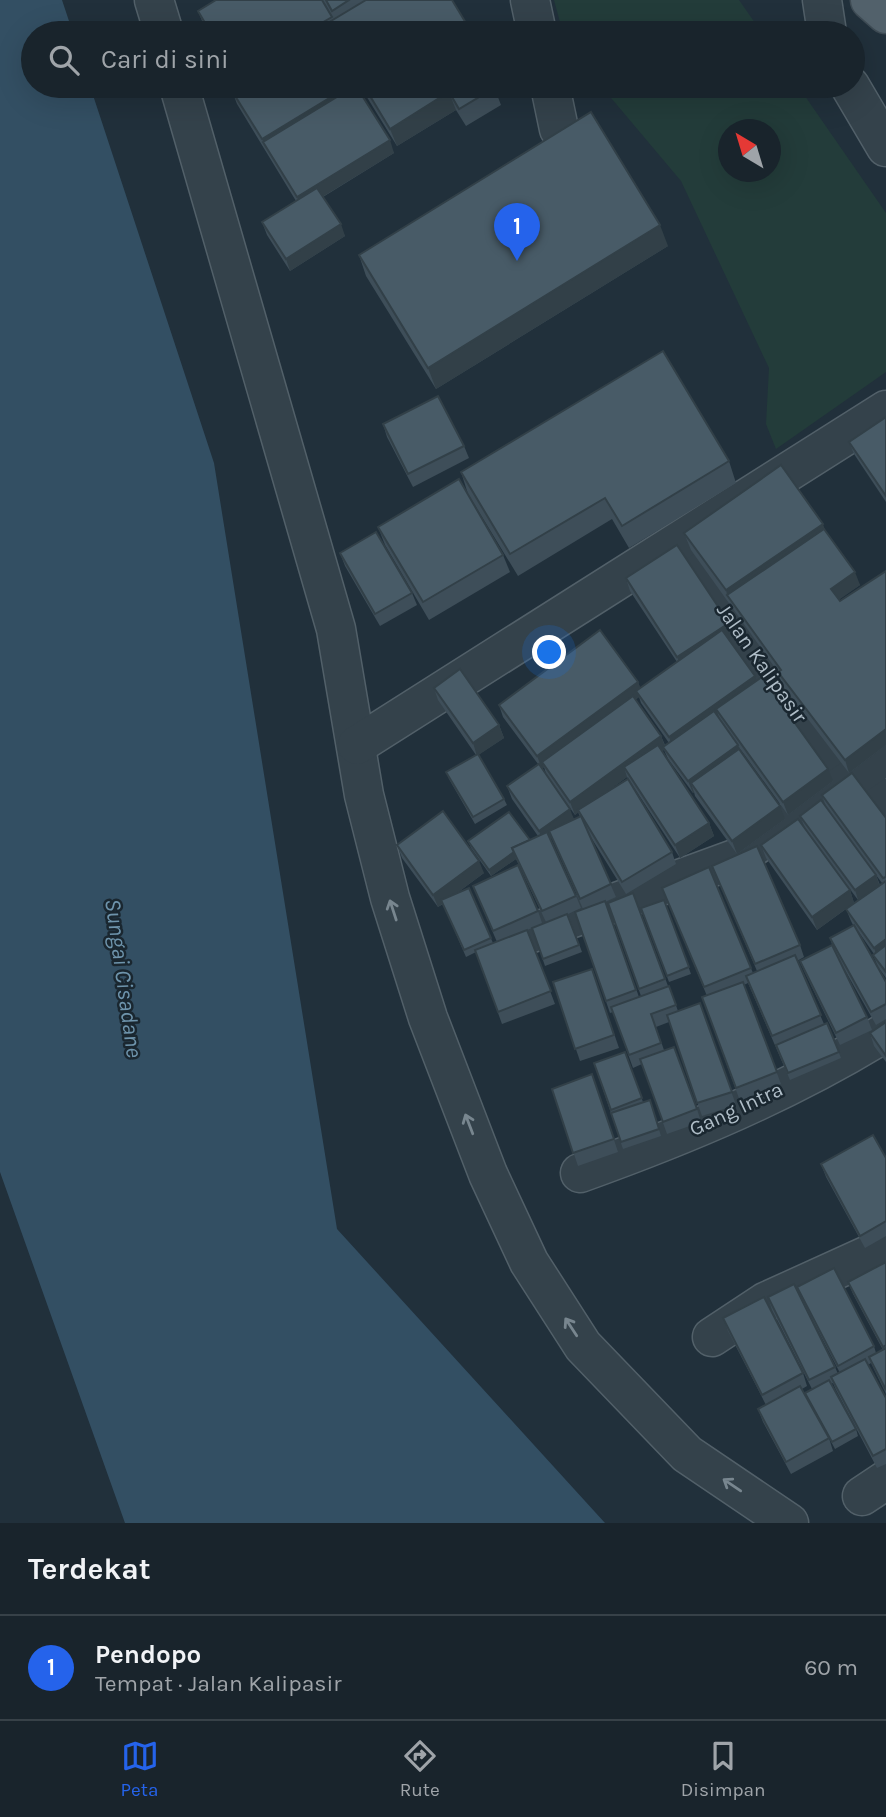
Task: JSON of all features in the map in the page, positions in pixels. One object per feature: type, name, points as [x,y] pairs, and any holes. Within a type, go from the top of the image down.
[{"type":"main road","points":[[870,0],[886,14]]},
{"type":"street","points":[[154,0],[160,21]]},
{"type":"street","points":[[530,0],[534,21]]},
{"type":"street","points":[[822,0],[825,21]]},
{"type":"street","points":[[182,98],[336,629],[358,745],[364,795],[390,898],[424,1004],[488,1174],[529,1262],[583,1346],[687,1454],[789,1523]]},
{"type":"street","points":[[553,98],[559,129]]},
{"type":"street","points":[[857,98],[886,147]]},
{"type":"street","points":[[358,745],[886,410]]},
{"type":"street","name":"Jalan Kalipasir","points":[[679,543],[863,770],[886,811]]},
{"type":"street","points":[[518,938],[737,858],[863,770]]},
{"type":"street","name":"Gang Intra","points":[[580,1173],[723,1116],[843,1059],[886,1032]]},
{"type":"street","points":[[712,1337],[765,1302],[886,1247]]},
{"type":"green space","points":[[554,0],[739,0],[754,21],[560,21]]},
{"type":"green space","points":[[611,98],[806,98],[886,213],[886,372],[776,449],[766,424],[769,368],[681,181]]},
{"type":"water","name":"Sungai Cisadane","points":[[0,0],[62,0],[69,21],[21,21],[21,98],[94,98],[214,463],[337,1229],[605,1523],[125,1523],[0,1172]]},
{"type":"building","points":[[216,0],[322,0],[332,17],[325,21],[204,21],[198,11]]},
{"type":"building","points":[[326,0],[349,0],[332,11]]},
{"type":"building","points":[[366,0],[452,0],[465,21],[331,21]]},
{"type":"building","points":[[236,98],[329,98],[262,139]]},
{"type":"building","points":[[336,98],[364,98],[390,140],[297,197],[263,142]]},
{"type":"building","points":[[371,98],[439,98],[390,129]]},
{"type":"building","points":[[453,98],[477,98],[459,109]]},
{"type":"building","points":[[591,112],[660,225],[428,368],[359,255]]},
{"type":"building","points":[[317,188],[341,224],[286,259],[262,222]]},
{"type":"building","points":[[663,351],[729,461],[622,526],[605,498],[510,554],[461,472]]},
{"type":"building","points":[[438,396],[464,446],[408,474],[383,424]]},
{"type":"building","points":[[886,417],[886,496],[849,442]]},
{"type":"building","points":[[781,465],[823,524],[726,590],[684,533]]},
{"type":"building","points":[[459,479],[503,555],[423,602],[378,527]]},
{"type":"building","points":[[824,529],[855,572],[831,589],[840,601],[886,571],[886,729],[845,760],[778,672],[781,670],[727,595]]},
{"type":"building","points":[[376,532],[412,593],[375,614],[340,553]]},
{"type":"building","points":[[677,545],[729,623],[677,657],[626,578]]},
{"type":"building","points":[[600,630],[638,682],[537,756],[499,705]]},
{"type":"building","points":[[722,630],[755,676],[669,737],[636,691]]},
{"type":"building","points":[[460,669],[499,725],[473,743],[434,688]]},
{"type":"building","points":[[762,677],[828,769],[783,802],[716,709]]},
{"type":"building","points":[[633,696],[661,736],[570,802],[542,762]]},
{"type":"building","points":[[714,711],[738,745],[688,781],[663,747]]},
{"type":"building","points":[[658,745],[709,823],[675,845],[624,767]]},
{"type":"building","points":[[739,749],[780,806],[732,841],[691,783]]},
{"type":"building","points":[[478,754],[504,799],[473,817],[446,772]]},
{"type":"building","points":[[539,764],[570,809],[539,831],[507,786]]},
{"type":"building","points":[[852,773],[886,818],[886,877],[883,878],[822,795]]},
{"type":"building","points":[[628,779],[672,852],[622,882],[578,810]]},
{"type":"building","points":[[821,800],[876,875],[855,890],[800,816]]},
{"type":"building","points":[[443,811],[479,861],[433,895],[397,845]]},
{"type":"building","points":[[509,812],[530,840],[512,848],[514,852],[489,870],[468,841]]},
{"type":"building","points":[[581,816],[611,884],[580,899],[549,831]]},
{"type":"building","points":[[798,819],[850,890],[812,917],[761,845]]},
{"type":"building","points":[[547,832],[576,896],[542,911],[512,848]]},
{"type":"building","points":[[757,846],[800,945],[755,964],[712,866]]},
{"type":"building","points":[[518,865],[538,911],[493,931],[473,886]]},
{"type":"building","points":[[709,867],[751,968],[704,987],[662,888]]},
{"type":"building","points":[[886,881],[886,939],[874,948],[846,909]]},
{"type":"building","points":[[469,888],[491,938],[464,950],[441,900]]},
{"type":"building","points":[[633,893],[665,979],[639,989],[608,903]]},
{"type":"building","points":[[664,900],[689,967],[667,976],[641,908]]},
{"type":"building","points":[[605,901],[636,990],[606,1001],[575,912]]},
{"type":"building","points":[[567,914],[579,945],[543,959],[532,928]]},
{"type":"building","points":[[854,925],[886,982],[886,1004],[871,1012],[830,938]]},
{"type":"building","points":[[527,930],[551,991],[498,1012],[475,950]]},
{"type":"building","points":[[832,945],[867,1017],[836,1033],[800,961]]},
{"type":"building","points":[[886,945],[886,972],[873,955]]},
{"type":"building","points":[[795,955],[821,1015],[772,1036],[746,976]]},
{"type":"building","points":[[592,969],[614,1035],[575,1049],[553,982]]},
{"type":"building","points":[[743,982],[777,1072],[736,1088],[702,997]]},
{"type":"building","points":[[669,986],[676,1005],[651,1014],[661,1043],[629,1055],[611,1007]]},
{"type":"building","points":[[700,1003],[732,1092],[697,1103],[667,1015]]},
{"type":"building","points":[[886,1022],[886,1056],[870,1033]]},
{"type":"building","points":[[827,1023],[839,1052],[788,1073],[776,1045]]},
{"type":"building","points":[[674,1047],[697,1109],[663,1122],[640,1059]]},
{"type":"building","points":[[625,1052],[642,1098],[611,1110],[594,1063]]},
{"type":"building","points":[[592,1074],[614,1139],[573,1153],[552,1089]]},
{"type":"building","points":[[650,1100],[659,1129],[621,1142],[611,1113]]},
{"type":"building","points":[[873,1135],[886,1158],[886,1221],[860,1236],[821,1164]]},
{"type":"building","points":[[886,1262],[886,1345],[883,1347],[848,1282]]},
{"type":"building","points":[[834,1268],[874,1346],[838,1366],[797,1287]]},
{"type":"building","points":[[794,1284],[835,1367],[809,1380],[768,1297]]},
{"type":"building","points":[[764,1297],[803,1373],[762,1395],[723,1318]]},
{"type":"building","points":[[886,1348],[886,1390],[869,1357]]},
{"type":"building","points":[[865,1359],[886,1398],[886,1449],[873,1456],[831,1377]]},
{"type":"building","points":[[829,1380],[856,1429],[832,1442],[805,1393]]},
{"type":"building","points":[[800,1386],[829,1438],[786,1462],[758,1409]]},
{"type":"place","name":"Pendopo","points":[[517,261]]}]
